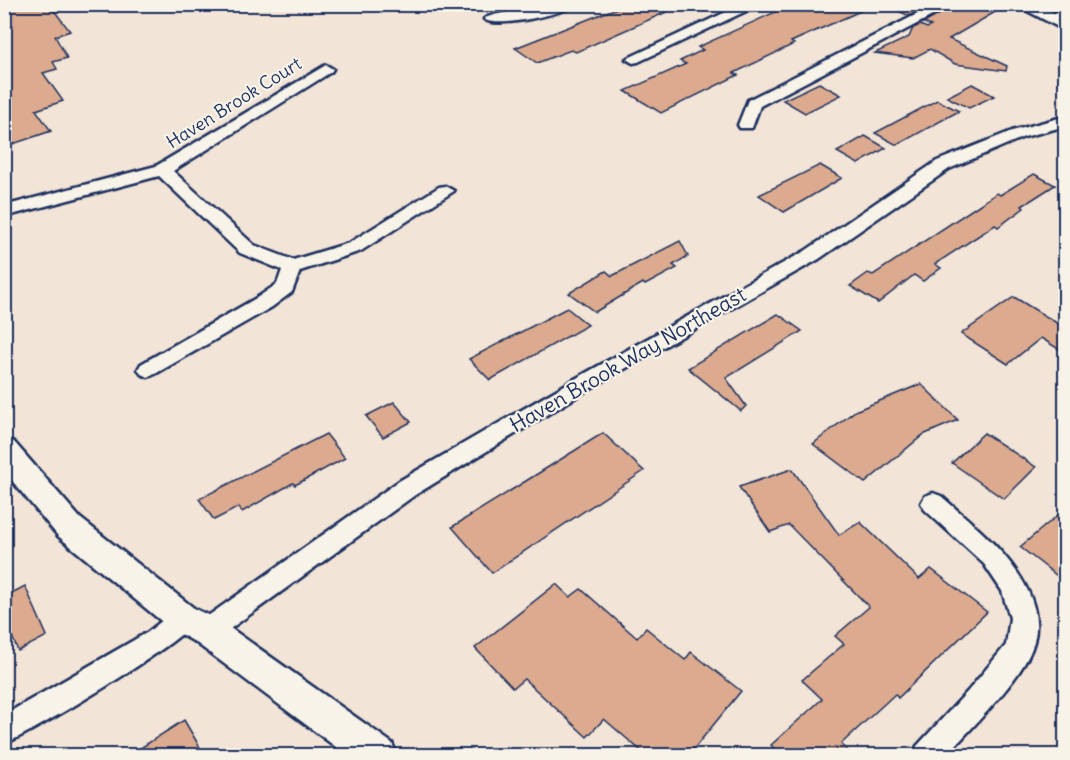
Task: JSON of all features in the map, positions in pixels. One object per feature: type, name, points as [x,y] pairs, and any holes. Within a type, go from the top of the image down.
[{"type":"street","points":[[491,18],[531,15],[570,4]]},
{"type":"street","points":[[633,59],[755,4]]},
{"type":"street","points":[[746,125],[753,103],[949,4]]},
{"type":"street","points":[[1022,4],[1065,26]]},
{"type":"street","name":"Haven Brook Court","points":[[4,212],[162,170],[326,69]]},
{"type":"street","name":"Haven Brook Way Northeast","points":[[4,731],[157,640],[195,625],[407,488],[582,384],[812,255],[943,165],[1018,134],[1065,121]]},
{"type":"street","points":[[162,170],[248,249],[292,267],[356,247],[445,191]]},
{"type":"street","points":[[148,369],[266,302],[285,287],[292,267]]},
{"type":"street","points":[[4,450],[69,527],[195,625],[379,756]]},
{"type":"street","points":[[927,756],[978,700],[1018,650],[1023,618],[1013,587],[993,556],[933,502]]},
{"type":"building","points":[[4,4],[49,4],[70,31],[55,36],[67,58],[53,62],[57,69],[43,73],[63,101],[36,110],[51,131],[4,147]]},
{"type":"building","points":[[627,4],[680,6],[576,52],[571,50],[537,63],[515,48]]},
{"type":"building","points":[[793,4],[876,4],[791,42],[794,44],[734,73],[738,75],[661,113],[625,91],[686,64],[680,61],[703,50],[698,47]]},
{"type":"building","points":[[884,4],[931,4],[909,16]]},
{"type":"building","points":[[957,4],[1009,4],[949,39],[1007,66],[1006,71],[955,64],[930,49],[913,58],[875,53],[909,37],[913,28],[920,25],[927,28],[931,26],[924,23]]},
{"type":"building","points":[[819,83],[841,95],[805,113],[783,100]]},
{"type":"building","points":[[972,84],[994,96],[969,108],[947,97]]},
{"type":"building","points":[[937,100],[959,111],[897,145],[875,133]]},
{"type":"building","points":[[865,136],[886,148],[858,164],[837,152]]},
{"type":"building","points":[[820,165],[842,178],[784,212],[759,195]]},
{"type":"building","points":[[1034,174],[1055,185],[1022,206],[1024,208],[998,227],[995,225],[935,264],[941,268],[923,281],[914,275],[878,303],[850,286],[868,273],[873,275],[997,193],[1000,195]]},
{"type":"building","points":[[680,241],[688,256],[673,265],[677,268],[645,285],[643,283],[595,312],[569,293],[606,271],[612,276]]},
{"type":"building","points":[[1014,297],[1065,328],[1065,353],[1041,338],[1008,364],[961,334]]},
{"type":"building","points":[[567,308],[588,325],[490,380],[469,359]]},
{"type":"building","points":[[778,314],[802,331],[726,378],[746,406],[741,411],[688,368]]},
{"type":"building","points":[[921,384],[958,420],[923,435],[865,483],[813,444],[855,411]]},
{"type":"building","points":[[394,402],[411,422],[383,437],[366,416]]},
{"type":"building","points":[[603,433],[644,471],[492,573],[452,527]]},
{"type":"building","points":[[984,433],[1036,467],[1004,499],[952,463]]},
{"type":"building","points":[[326,434],[345,458],[295,485],[293,483],[242,512],[239,507],[214,520],[199,499]]},
{"type":"building","points":[[792,469],[839,535],[860,522],[919,579],[931,569],[987,612],[898,698],[895,694],[841,744],[853,756],[781,756],[771,745],[822,699],[802,680],[844,644],[835,636],[869,607],[789,525],[770,532],[739,487]]},
{"type":"building","points":[[1065,509],[1065,582],[1020,547]]},
{"type":"building","points":[[556,584],[570,597],[581,589],[637,638],[646,628],[685,660],[691,652],[741,691],[688,756],[647,756],[604,719],[587,737],[524,679],[513,688],[475,648]]},
{"type":"building","points":[[25,586],[47,636],[18,651],[11,634],[4,638],[4,597]]},
{"type":"building","points":[[184,720],[205,756],[128,756]]}]
